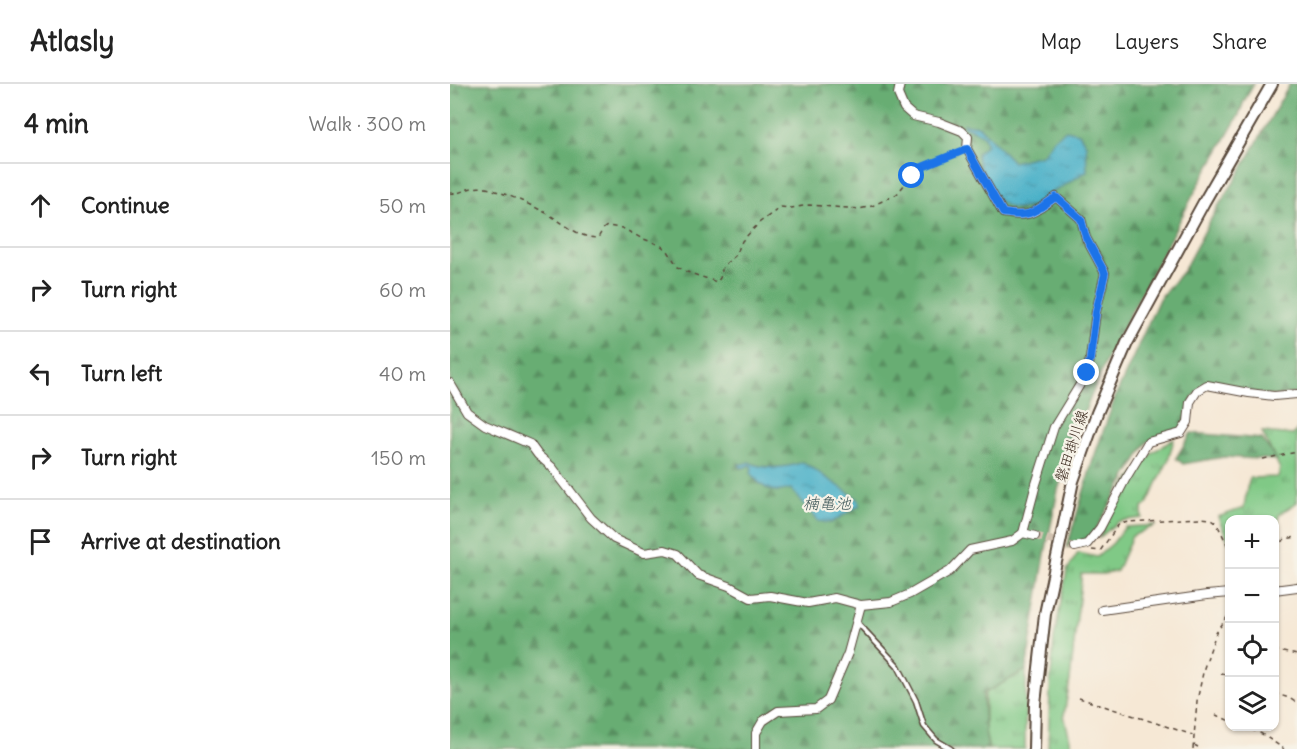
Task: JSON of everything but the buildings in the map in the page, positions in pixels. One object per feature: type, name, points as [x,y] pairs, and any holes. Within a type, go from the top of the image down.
[{"type":"main road","name":"磐田掛川線","points":[[1034,749],[1035,704],[1045,614],[1073,481],[1097,413],[1126,343],[1272,84]]},
{"type":"street","points":[[450,383],[467,412],[485,425],[531,444],[538,455],[552,467],[591,518],[614,539],[644,553],[665,550],[678,554],[698,574],[729,586],[751,598],[770,596],[808,603],[835,598],[861,605],[891,602],[950,571],[970,550],[1012,541],[1023,533],[1054,427],[1087,373],[1096,312],[1105,273],[1086,238],[1081,219],[1056,197],[1034,212],[1020,216],[1003,213],[967,149],[968,137],[962,131],[939,122],[913,116],[904,108],[898,94],[900,84]]},
{"type":"street","points":[[1076,547],[1087,544],[1100,528],[1148,442],[1181,433],[1188,422],[1190,402],[1197,391],[1207,384],[1274,396],[1297,394]]},
{"type":"street","points":[[1023,533],[1035,536]]},
{"type":"street","points":[[1279,589],[1297,587]]},
{"type":"street","points":[[1102,610],[1225,593]]},
{"type":"street","points":[[756,749],[756,733],[763,721],[778,711],[816,709],[828,700],[848,653],[861,605]]},
{"type":"lane","points":[[856,621],[898,666],[916,701],[924,726],[936,740],[951,749]]},
{"type":"path","points":[[450,193],[456,194],[481,187],[492,189],[549,214],[576,233],[595,238],[598,238],[607,226],[622,228],[660,245],[668,251],[678,267],[717,282],[723,266],[736,255],[742,241],[760,222],[781,207],[809,205],[859,209],[872,206],[897,194],[920,168],[967,149]]},
{"type":"path","points":[[1263,459],[1297,452]]},
{"type":"path","points":[[1076,547],[1100,551],[1119,524],[1199,518],[1212,519],[1216,522],[1225,540]]},
{"type":"path","points":[[1279,544],[1285,539],[1297,537]]},
{"type":"path","points":[[1193,749],[1197,701],[1204,668],[1216,633],[1225,620]]},
{"type":"path","points":[[1279,652],[1297,655]]},
{"type":"path","points":[[1221,673],[1225,674]]},
{"type":"path","points":[[1279,694],[1297,704]]},
{"type":"path","points":[[1079,698],[1194,735]]},
{"type":"path","points":[[1216,716],[1225,719]]},
{"type":"path","points":[[1255,731],[1284,749]]},
{"type":"path","points":[[1193,745],[1202,749]]},
{"type":"green space","points":[[450,84],[1254,84],[1107,358],[1077,430],[1058,490],[1026,670],[983,694],[988,749],[450,749]]},
{"type":"green space","points":[[1290,84],[1297,84],[1297,393],[1274,396],[1207,385],[1193,397],[1181,433],[1147,442],[1087,544],[1067,547],[1093,460],[1116,395],[1159,299],[1183,271]]},
{"type":"green space","points":[[1297,430],[1297,502],[1279,515],[1225,515],[1225,534],[1218,517],[1244,508],[1250,478],[1278,477],[1280,469],[1262,432],[1293,435]]},
{"type":"green space","points":[[1191,433],[1262,439],[1277,460],[1224,457],[1183,464],[1176,458]]},
{"type":"green space","points":[[1174,439],[1168,461],[1147,504],[1142,508],[1142,518],[1119,521],[1098,539],[1126,484],[1153,452]]},
{"type":"green space","points":[[1156,525],[1132,536],[1117,571],[1106,574],[1081,574],[1064,715],[1072,748],[1048,749],[1054,639],[1067,570],[1078,553],[1097,557],[1113,543],[1125,527]]},
{"type":"green space","points":[[1026,670],[1025,749],[989,749],[985,733],[985,693]]},
{"type":"water","points":[[964,124],[979,126],[1013,162],[1042,155],[1053,140],[1066,130],[1079,133],[1086,144],[1087,171],[1054,190],[1033,206],[1011,208],[997,198],[980,167],[977,153],[985,146],[985,138],[963,126]]},
{"type":"water","name":"楠亀池","points":[[749,462],[755,465],[776,467],[803,462],[858,499],[860,505],[831,523],[818,521],[791,489],[777,491],[768,489],[751,474],[750,465],[740,467],[739,464]]},
{"type":"tunnel","points":[[1035,536],[1075,547]]},
{"type":"route","points":[[912,176],[920,168],[967,149],[1003,213],[1020,216],[1034,212],[1056,197],[1081,219],[1086,238],[1105,273],[1096,312],[1087,373]]}]
